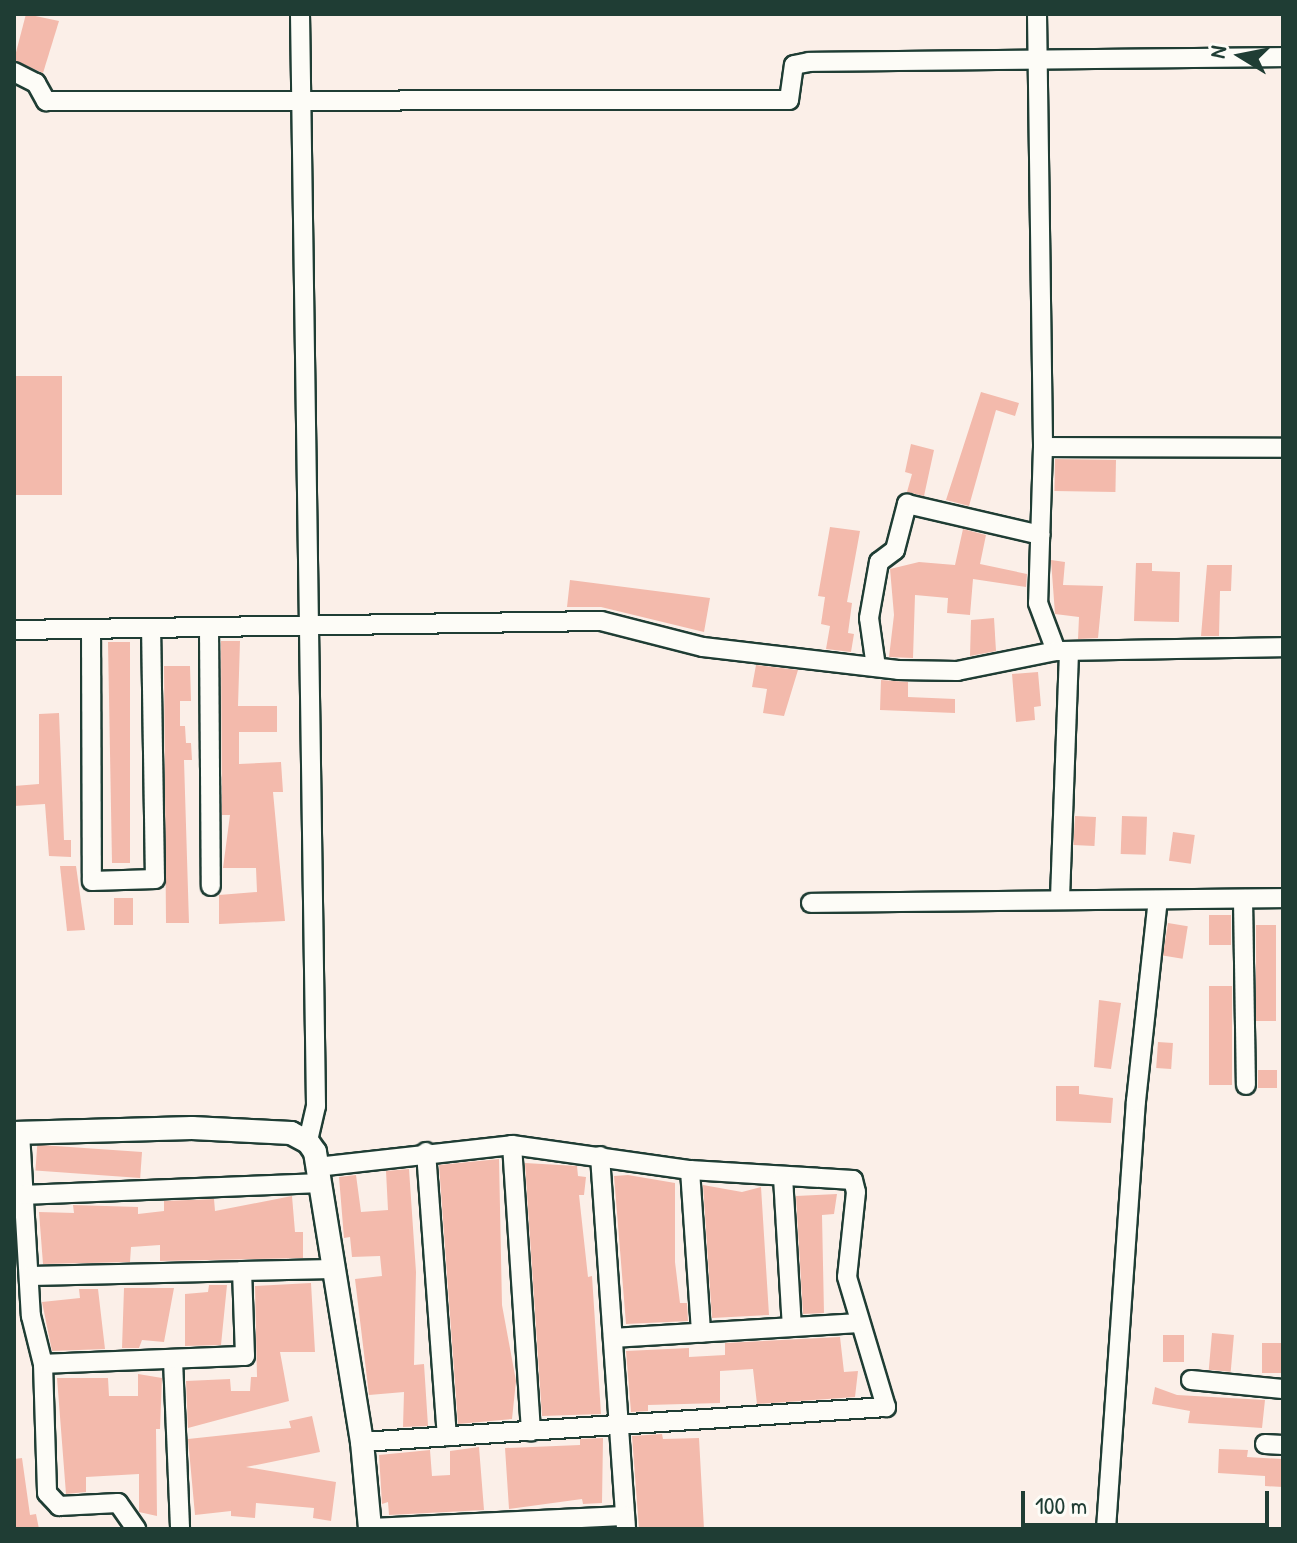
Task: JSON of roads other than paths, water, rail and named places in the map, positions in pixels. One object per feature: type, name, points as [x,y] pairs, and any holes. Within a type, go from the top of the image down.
[{"type":"street","points":[[300,14],[316,1106],[308,1142],[318,1175],[362,1442],[370,1529],[626,1523],[600,1156]]},
{"type":"street","points":[[1037,14],[1043,447],[1038,603],[1063,651],[1060,898]]},
{"type":"street","points":[[14,72],[36,83],[46,101],[300,104],[789,100],[794,65],[1038,57],[1283,57]]},
{"type":"street","points":[[1043,447],[1283,448]]},
{"type":"street","points":[[876,667],[869,618],[879,562],[895,550],[907,504],[1040,535]]},
{"type":"street","points":[[14,630],[601,621],[703,647],[876,667],[957,671],[1063,651],[1283,647]]},
{"type":"street","points":[[209,628],[211,886]]},
{"type":"street","points":[[91,629],[92,881],[155,879],[151,629]]},
{"type":"street","points":[[811,903],[1283,898]]},
{"type":"street","points":[[1243,899],[1246,1085]]},
{"type":"street","points":[[1106,1529],[1136,1101],[1158,900]]},
{"type":"street","points":[[136,1529],[118,1503],[59,1506],[47,1493],[43,1364],[31,1316],[17,1133],[192,1128],[291,1133],[308,1142]]},
{"type":"street","points":[[24,1195],[318,1175],[426,1152],[512,1145],[690,1170],[853,1180],[856,1192],[847,1277],[886,1407],[362,1442]]},
{"type":"street","points":[[512,1145],[531,1431]]},
{"type":"street","points":[[426,1152],[447,1436]]},
{"type":"street","points":[[690,1170],[701,1333]]},
{"type":"street","points":[[783,1177],[792,1327]]},
{"type":"street","points":[[29,1276],[333,1269]]},
{"type":"street","points":[[43,1364],[245,1356],[242,1271]]},
{"type":"street","points":[[613,1338],[859,1323]]},
{"type":"street","points":[[173,1360],[180,1529]]},
{"type":"street","points":[[1191,1380],[1283,1389]]}]
